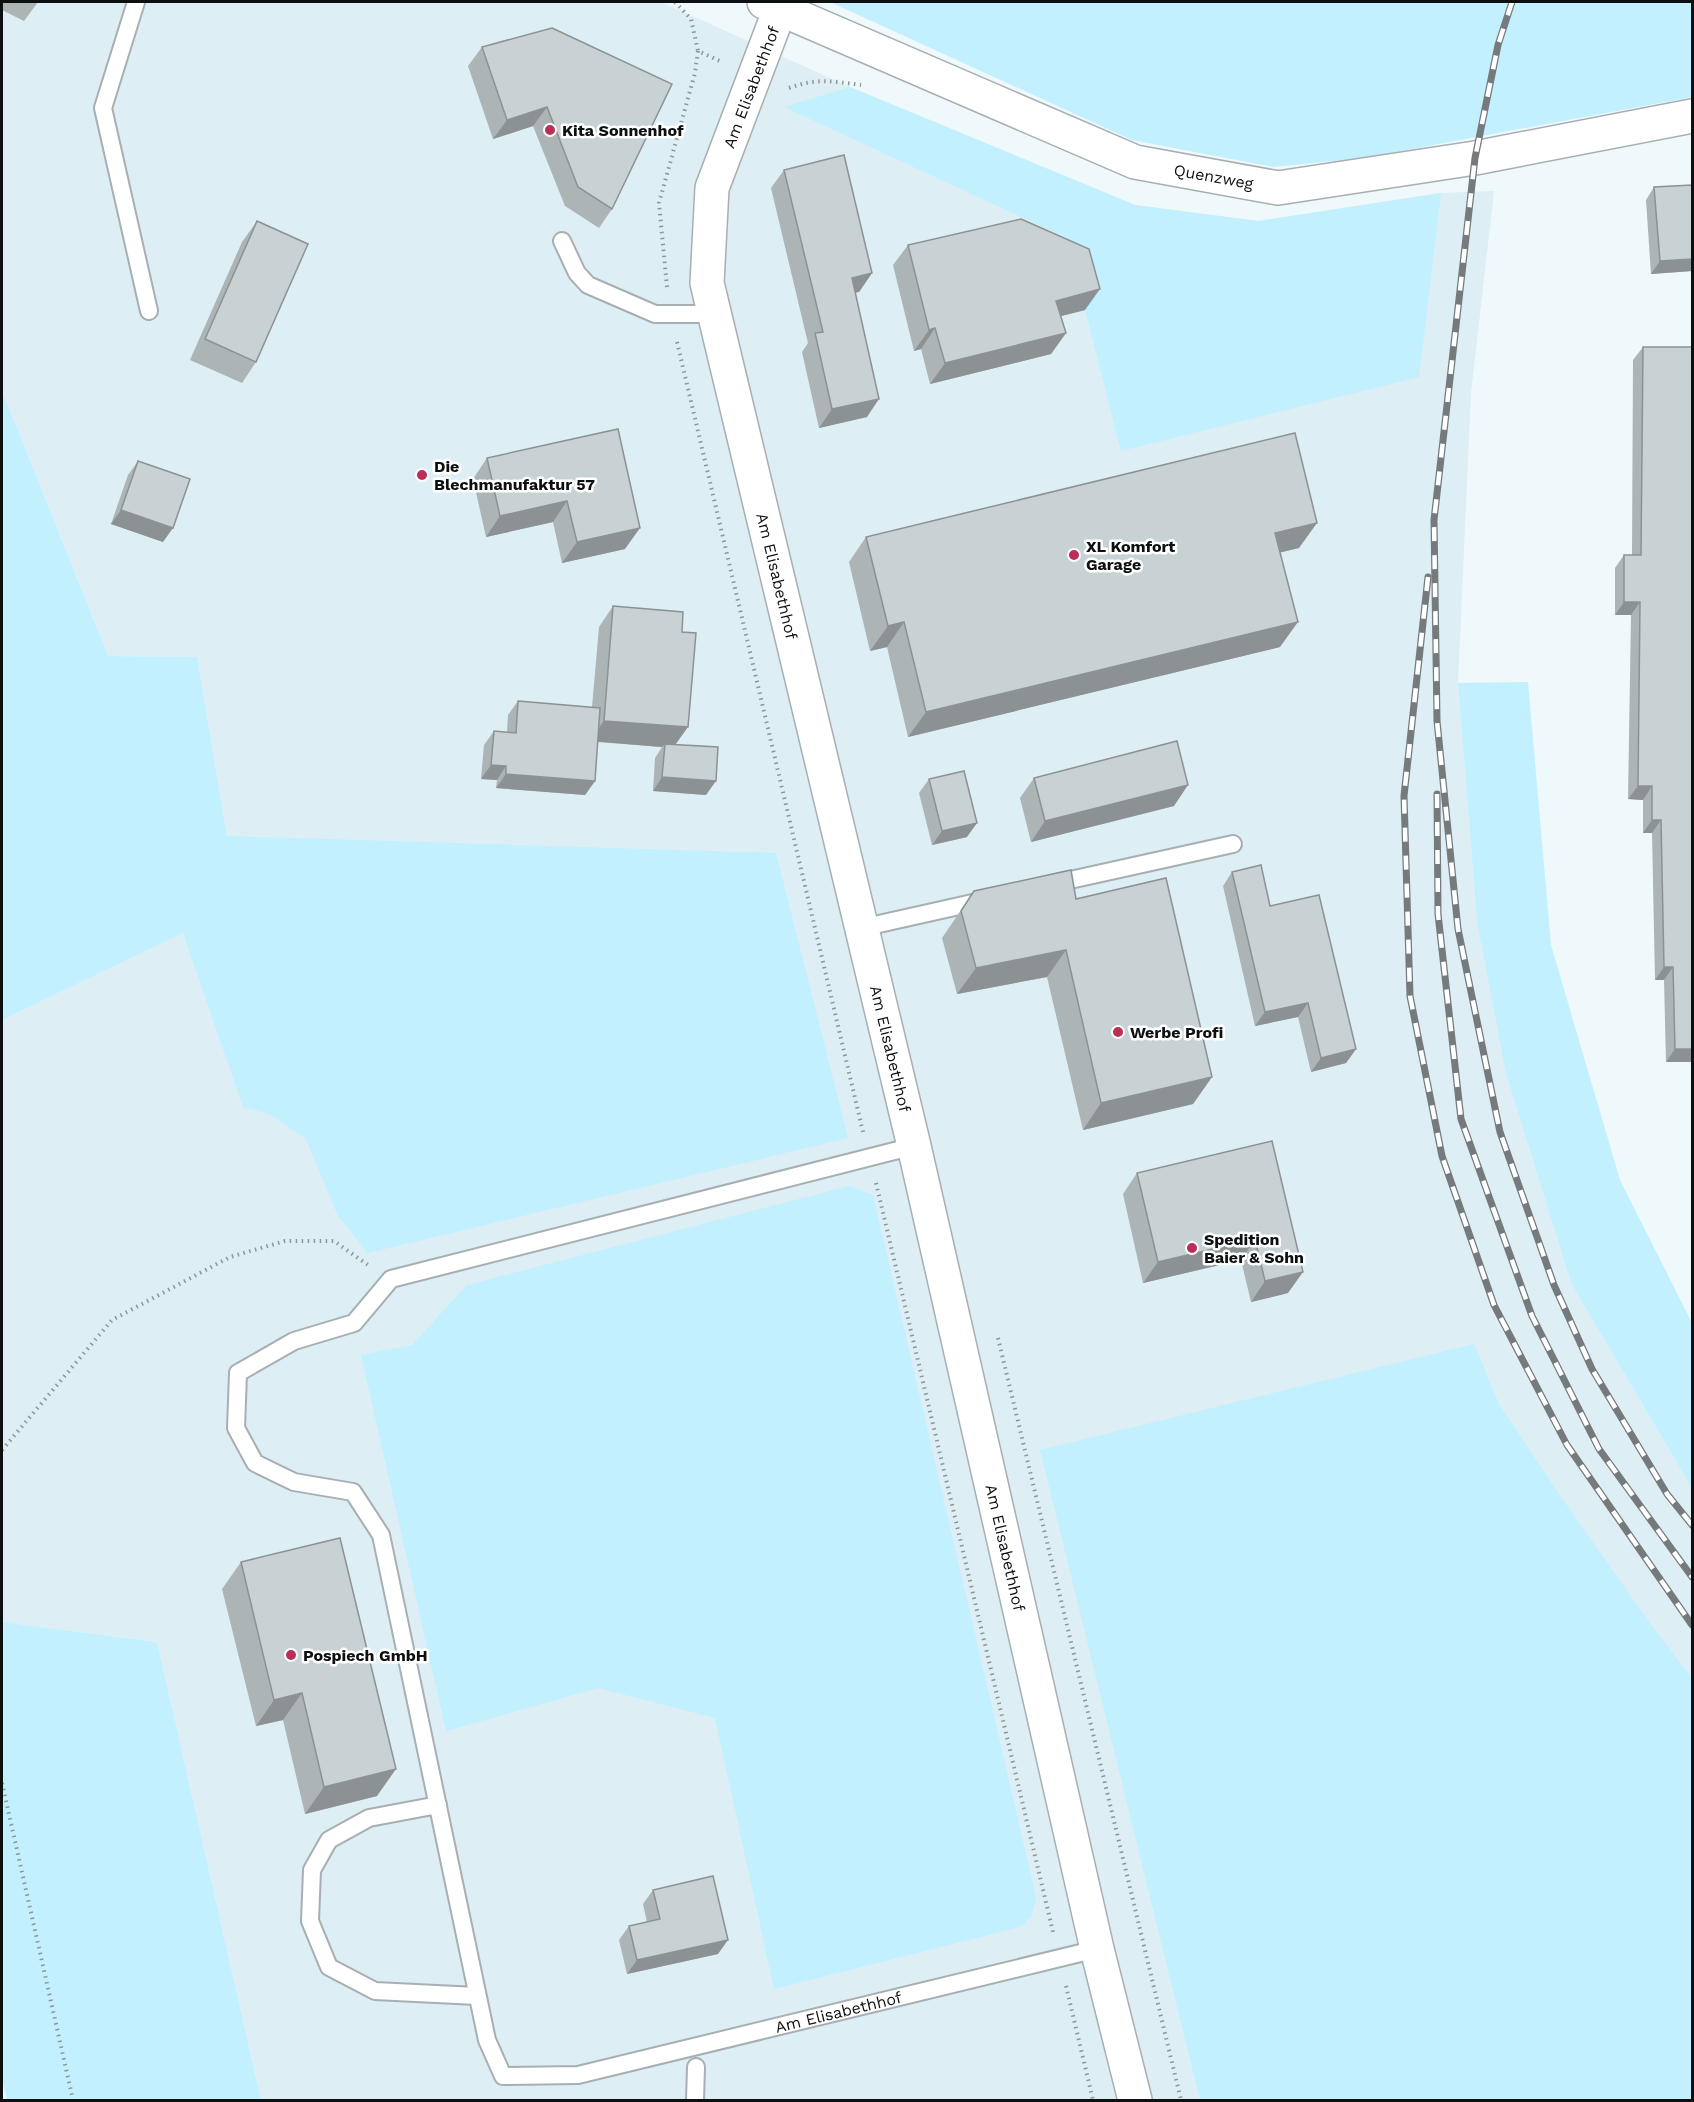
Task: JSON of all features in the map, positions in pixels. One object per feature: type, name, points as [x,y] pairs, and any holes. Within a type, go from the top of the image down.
[{"type":"street","name":"Quenzweg","points":[[772,5],[1136,162],[1278,188],[1475,158],[1692,116]]},
{"type":"street","name":"Am Elisabethhof","points":[[772,5],[712,188],[707,283],[914,1146],[1097,1948],[1135,2100]]},
{"type":"lane","points":[[136,2],[103,108],[149,310]]},
{"type":"lane","points":[[562,241],[577,273],[588,285],[655,314],[714,314]]},
{"type":"lane","points":[[1036,888],[1233,844]]},
{"type":"lane","points":[[861,928],[1001,896]]},
{"type":"lane","points":[[438,1805],[369,1818],[329,1840],[312,1870],[310,1921],[329,1967],[375,1991],[410,1995],[477,1996],[438,1805],[381,1535],[353,1492],[294,1482],[255,1463],[236,1428],[238,1373],[294,1341],[354,1323],[391,1280],[914,1146]]},
{"type":"lane","name":"Am Elisabethhof","points":[[477,1996],[487,2040],[503,2076],[578,2075],[1097,1948]]},
{"type":"lane","points":[[694,2100],[696,2067]]},
{"type":"path","points":[[698,51],[695,73],[659,203],[670,314],[1093,2100]]},
{"type":"path","points":[[2,1450],[112,1320],[230,1257],[285,1241],[334,1241],[391,1280]]},
{"type":"path","points":[[2,1783],[73,2100]]},
{"type":"shaded area","points":[[2,2],[661,2],[850,87],[1135,205],[1258,221],[1441,193],[1494,191],[1471,393],[1458,683],[1477,921],[1572,1285],[1692,1488],[1692,2100],[261,2100],[157,1642],[2,1622],[2,1020],[239,906],[197,657],[108,656],[2,391]]},
{"type":"shaded area","points":[[830,2],[1692,2],[1692,97],[1363,158],[1273,167],[1132,140]]},
{"type":"shaded area","points":[[850,87],[1135,205],[1258,221],[1441,193],[1419,377],[1121,451],[1075,270],[1071,240],[784,107]]},
{"type":"shaded area","points":[[2,391],[108,656],[197,657],[227,836],[776,853],[848,1138],[368,1253],[338,1216],[306,1139],[269,1114],[243,1107],[183,933],[2,1020]]},
{"type":"shaded area","points":[[1528,682],[1551,945],[1620,1180],[1692,1323],[1692,1488],[1572,1285],[1506,1073],[1477,921],[1458,683]]},
{"type":"shaded area","points":[[849,1186],[873,1195],[1036,1897],[1032,1916],[1020,1927],[774,1989],[715,1718],[598,1688],[446,1731],[361,1355],[412,1345],[467,1285]]},
{"type":"shaded area","points":[[1474,1344],[1499,1404],[1561,1497],[1652,1626],[1692,1678],[1692,2100],[1200,2100],[1040,1450]]},
{"type":"shaded area","points":[[2,1622],[157,1642],[261,2100],[7,2100],[2,2079]]},
{"type":"building","points":[[552,28],[672,84],[612,209],[578,187],[547,107],[507,120],[482,47]]},
{"type":"building","points":[[844,155],[872,273],[852,278],[879,399],[832,409],[815,333],[823,332],[784,170]]},
{"type":"building","points":[[1692,185],[1692,259],[1660,261],[1654,187]]},
{"type":"building","points":[[1021,219],[1089,249],[1100,289],[1056,301],[1066,333],[945,363],[935,328],[929,330],[908,245]]},
{"type":"building","points":[[257,221],[308,244],[256,362],[205,339]]},
{"type":"building","points":[[1643,347],[1692,347],[1692,1049],[1675,1049],[1673,967],[1664,967],[1661,820],[1652,820],[1652,786],[1638,786],[1640,602],[1624,602],[1624,555],[1641,555]]},
{"type":"building","points":[[618,429],[640,528],[577,542],[567,501],[500,516],[487,458]]},
{"type":"building","points":[[1295,433],[1317,523],[1275,533],[1298,622],[926,712],[904,622],[888,626],[866,537]]},
{"type":"building","points":[[138,461],[190,479],[173,528],[121,510]]},
{"type":"building","points":[[613,606],[683,612],[682,632],[696,633],[688,727],[604,721]]},
{"type":"building","points":[[518,701],[600,708],[595,781],[506,774],[506,766],[491,765],[494,731],[516,733]]},
{"type":"building","points":[[1177,741],[1188,785],[1045,821],[1034,778]]},
{"type":"building","points":[[665,744],[718,747],[716,781],[662,777]]},
{"type":"building","points":[[964,771],[977,823],[942,831],[929,779]]},
{"type":"building","points":[[1261,865],[1270,906],[1319,895],[1356,1049],[1321,1058],[1308,1003],[1265,1012],[1232,872]]},
{"type":"building","points":[[1071,870],[1076,899],[1166,878],[1212,1077],[1101,1103],[1066,950],[976,968],[961,911],[974,891]]},
{"type":"building","points":[[1272,1141],[1303,1272],[1265,1281],[1255,1239],[1158,1262],[1137,1173]]},
{"type":"building","name":"Pospiech GmbH","points":[[340,1538],[396,1769],[324,1787],[302,1693],[274,1700],[241,1562]]},
{"type":"building","points":[[713,1876],[728,1940],[637,1960],[629,1926],[660,1919],[653,1890]]},
{"type":"railway","points":[[1512,2],[1498,45],[1475,158],[1434,520],[1437,721],[1458,929],[1500,1132],[1554,1285],[1592,1369],[1667,1494],[1692,1525]]},
{"type":"railway","points":[[1428,577],[1404,796],[1410,996],[1442,1156],[1494,1305],[1567,1445],[1692,1625]]},
{"type":"railway","points":[[1437,794],[1438,914],[1461,1119],[1532,1316],[1599,1449],[1692,1577]]},
{"type":"place","name":"Kita Sonnenhof","points":[[550,130]]},
{"type":"place","name":"Die Blechmanufaktur 57","points":[[422,475]]},
{"type":"place","name":"XL Komfort Garage","points":[[1074,555]]},
{"type":"place","name":"Werbe Profi","points":[[1118,1032]]},
{"type":"place","name":"Spedition Baier & Sohn","points":[[1192,1248]]},
{"type":"place","name":"Pospiech GmbH","points":[[291,1655]]}]
